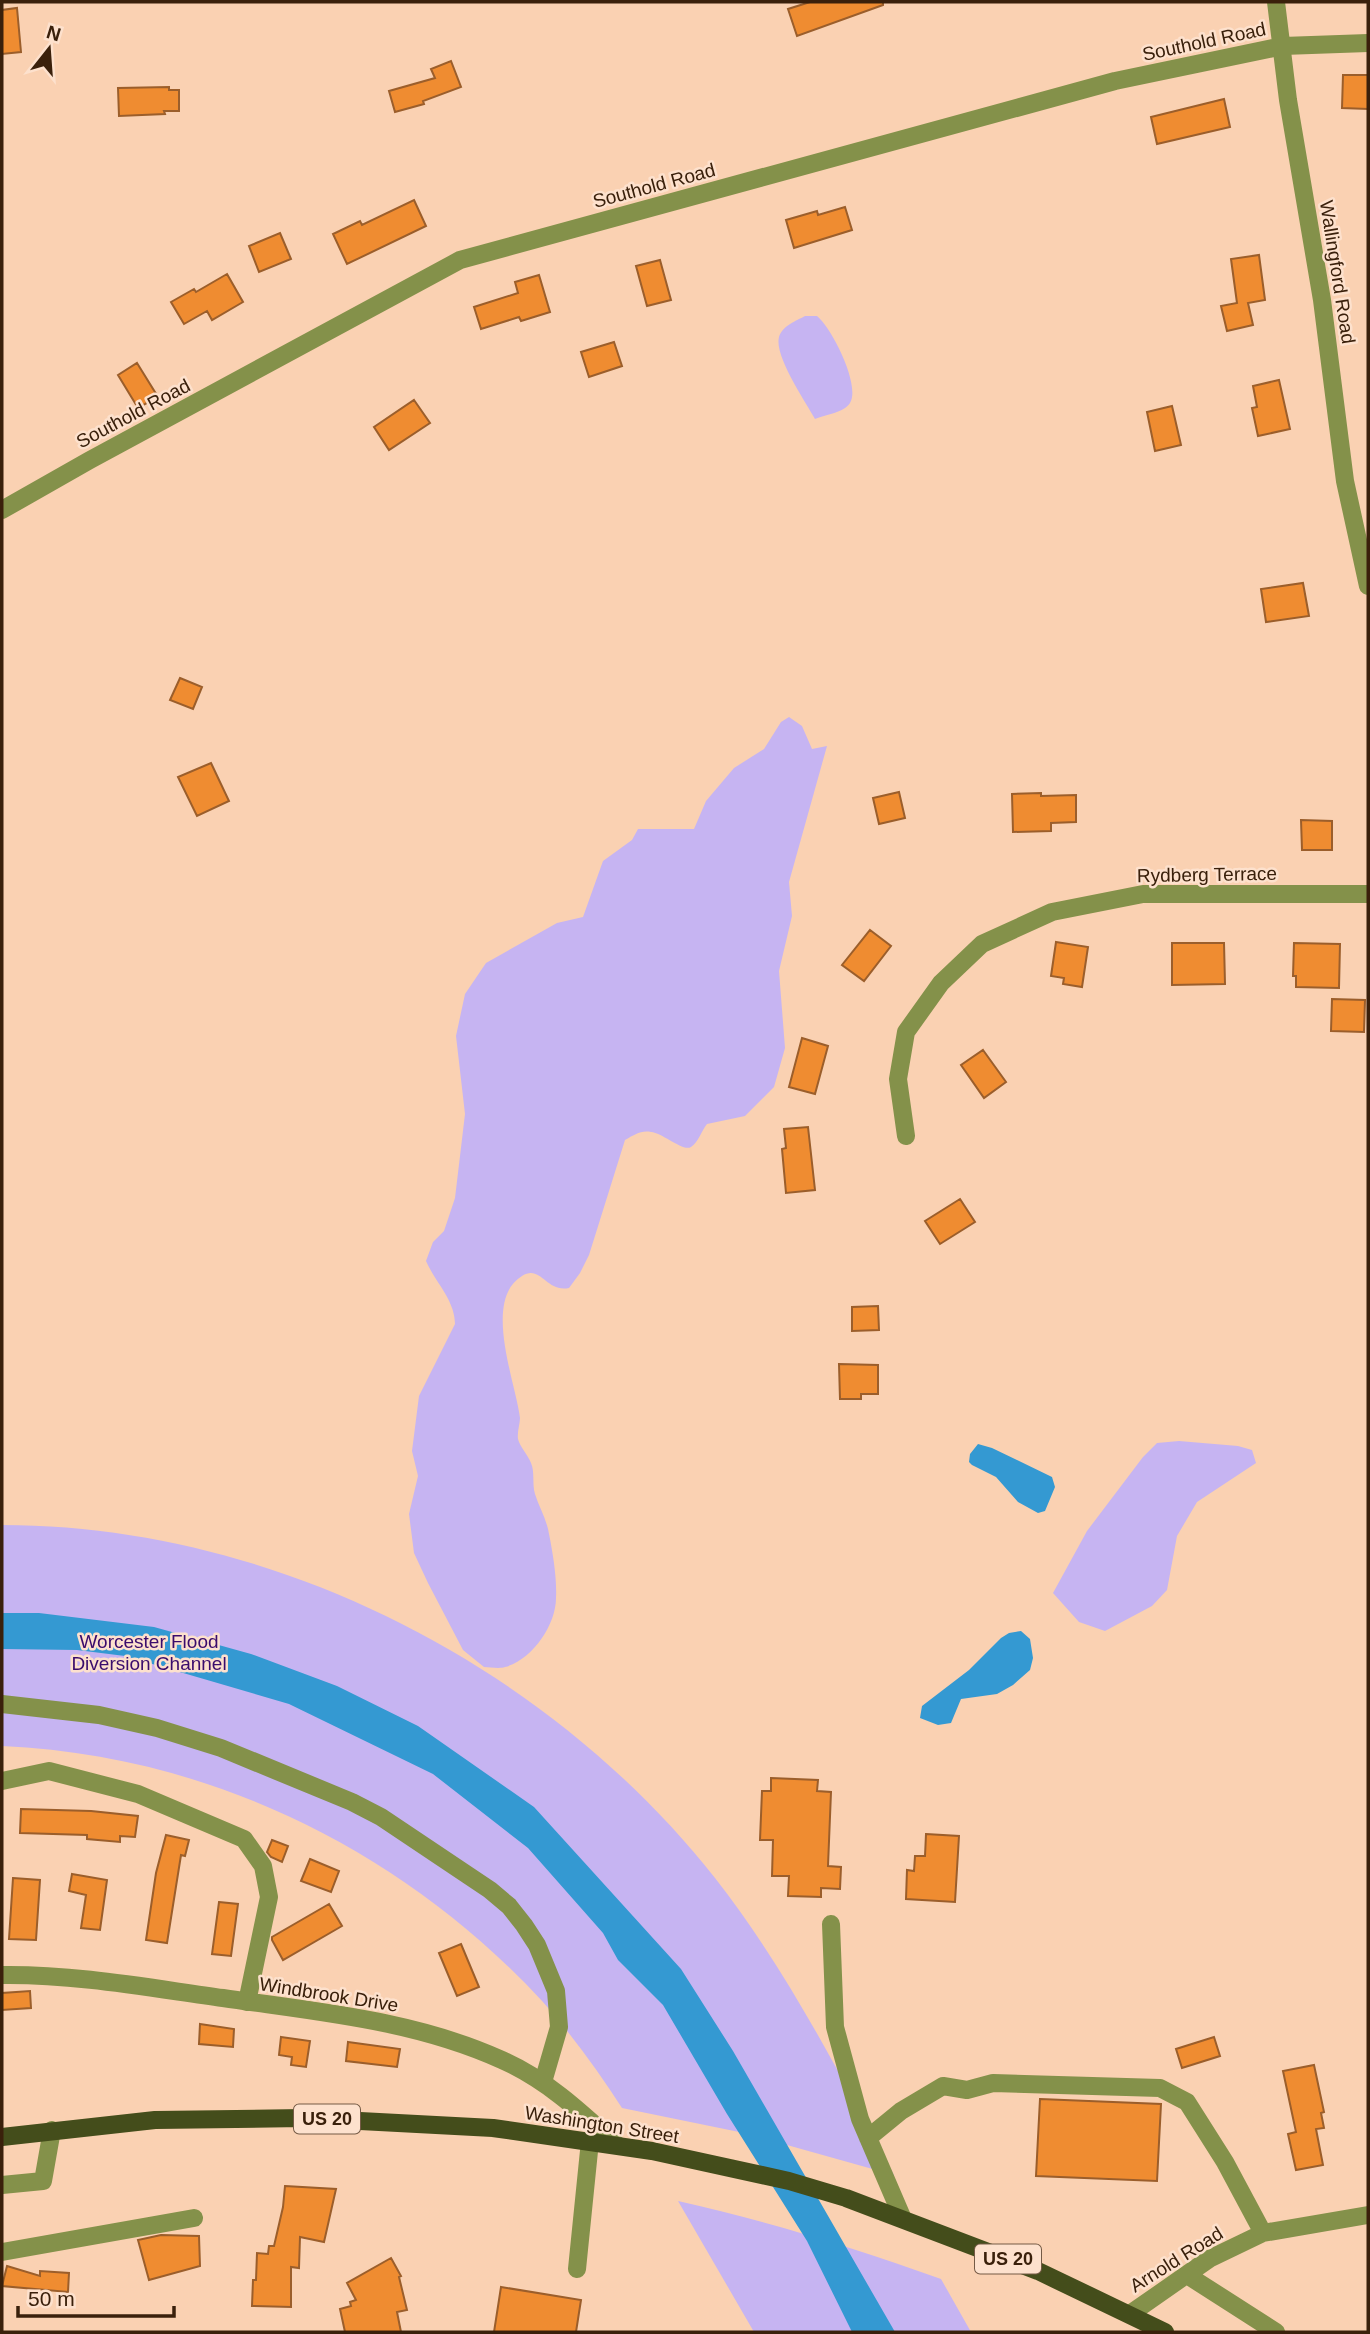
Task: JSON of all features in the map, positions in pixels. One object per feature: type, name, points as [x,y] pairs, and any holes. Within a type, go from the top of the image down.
[{"type":"main road","name":"Washington Street","points":[[2,2137],[179,2119],[303,2118],[446,2124],[617,2145],[789,2181],[846,2198],[1038,2271],[1165,2332]]},
{"type":"street","name":"Wallingford Road","points":[[1276,2],[1288,100],[1322,300],[1345,481],[1368,586]]},
{"type":"street","name":"Southold Road","points":[[2,510],[460,260],[1115,81],[1283,46],[1368,43]]},
{"type":"street","name":"Rydberg Terrace","points":[[905,1136],[898,1079],[906,1032],[941,983],[982,944],[1052,912],[1143,894],[1368,894]]},
{"type":"street","points":[[2,1704],[118,1719],[221,1748],[352,1802],[381,1817],[490,1890],[509,1906],[524,1925],[537,1945],[556,1991],[559,2027],[543,2082]]},
{"type":"street","points":[[2,1781],[48,1771],[138,1794],[244,1839],[263,1866],[270,1897],[247,2001]]},
{"type":"street","points":[[831,1924],[835,2027],[860,2119],[902,2219]]},
{"type":"street","name":"Windbrook Drive","points":[[2,1975],[86,1978],[379,2021],[479,2050],[504,2060],[543,2082],[575,2105],[617,2145]]},
{"type":"street","points":[[868,2138],[901,2111],[943,2085],[967,2090],[993,2083],[1160,2088],[1187,2102],[1225,2162],[1263,2233]]},
{"type":"street","points":[[2,2185],[43,2181],[52,2130]]},
{"type":"street","points":[[576,2269],[590,2141]]},
{"type":"street","name":"Arnold Road","points":[[1130,2314],[1209,2259],[1263,2233],[1368,2215]]},
{"type":"street","points":[[2,2252],[194,2218]]},
{"type":"street","points":[[1186,2275],[1276,2332]]},
{"type":"green space","points":[[805,316],[817,316],[830,332],[843,357],[851,383],[852,395],[847,406],[815,419],[791,378],[779,345],[783,330]]},
{"type":"green space","points":[[789,717],[802,726],[812,749],[827,746],[789,882],[792,916],[779,971],[785,1048],[774,1087],[745,1116],[707,1124],[691,1147],[683,1147],[656,1133],[647,1132],[638,1133],[625,1140],[589,1255],[569,1288],[555,1287],[529,1273],[510,1288],[504,1303],[504,1343],[520,1418],[518,1439],[530,1460],[535,1494],[548,1529],[556,1598],[552,1619],[533,1649],[505,1667],[484,1667],[463,1650],[428,1583],[414,1553],[409,1514],[418,1476],[412,1451],[419,1396],[455,1324],[452,1307],[426,1261],[433,1242],[444,1231],[455,1198],[465,1114],[456,1036],[465,994],[486,963],[557,923],[583,917],[603,861],[632,840],[638,829],[694,829],[706,801],[734,768],[764,749],[781,722]]},
{"type":"green space","points":[[1179,1441],[1238,1446],[1252,1450],[1256,1463],[1197,1502],[1177,1536],[1167,1590],[1152,1606],[1105,1631],[1079,1622],[1053,1593],[1087,1531],[1143,1457],[1157,1443]]},
{"type":"green space","name":"Worcester Flood Diversion Channel","points":[[2,1525],[104,1531],[205,1550],[303,1581],[398,1622],[487,1673],[571,1733],[647,1802],[715,1878],[741,1913],[811,2023],[894,2175],[744,2133],[622,2108],[554,2015],[488,1948],[429,1899],[365,1857],[298,1820],[227,1791],[154,1768],[79,1753],[2,1746]]},
{"type":"green space","points":[[678,2201],[811,2236],[941,2279],[971,2332],[754,2332]]},
{"type":"water","points":[[978,1444],[1052,1477],[1055,1487],[1045,1511],[1038,1513],[1018,1502],[996,1477],[969,1462],[970,1454]]},
{"type":"water","points":[[2,1613],[39,1613],[154,1627],[251,1654],[337,1686],[418,1726],[534,1807],[681,1969],[733,2051],[895,2332],[852,2332],[807,2241],[727,2114],[663,2005],[618,1960],[603,1933],[528,1848],[433,1774],[289,1704],[125,1656],[77,1650],[2,1649]]},
{"type":"water","points":[[1021,1631],[1030,1639],[1033,1658],[1030,1670],[1013,1685],[997,1694],[961,1699],[951,1723],[938,1725],[920,1718],[922,1706],[969,1670],[1001,1638]]},
{"type":"building","points":[[810,2],[883,2],[883,5],[797,36],[788,9]]},
{"type":"building","points":[[17,8],[21,52],[2,54],[2,10]]},
{"type":"building","points":[[451,61],[461,87],[423,101],[424,104],[395,112],[389,91],[435,78],[431,69]]},
{"type":"building","points":[[1343,75],[1368,75],[1368,109],[1342,108]]},
{"type":"building","points":[[169,87],[169,90],[179,90],[179,111],[119,116],[118,88]]},
{"type":"building","points":[[1224,99],[1230,127],[1157,144],[1151,117]]},
{"type":"building","points":[[414,200],[426,226],[347,264],[333,234],[360,221],[362,225]]},
{"type":"building","points":[[845,207],[852,230],[794,248],[786,220],[817,211],[818,215]]},
{"type":"building","points":[[280,233],[291,259],[259,272],[249,246]]},
{"type":"building","points":[[1259,255],[1265,300],[1248,303],[1253,325],[1227,331],[1221,306],[1237,303],[1231,259]]},
{"type":"building","points":[[660,260],[671,300],[647,306],[636,266]]},
{"type":"building","points":[[227,274],[243,302],[212,320],[207,311],[184,324],[171,302],[194,289],[196,292]]},
{"type":"building","points":[[539,275],[550,312],[521,321],[519,317],[481,329],[474,307],[518,293],[515,282]]},
{"type":"building","points":[[614,342],[622,366],[589,377],[581,352]]},
{"type":"building","points":[[137,363],[158,397],[138,408],[118,375]]},
{"type":"building","points":[[1279,380],[1290,429],[1258,436],[1252,408],[1257,407],[1253,386]]},
{"type":"building","points":[[414,400],[430,423],[389,450],[374,427]]},
{"type":"building","points":[[1172,406],[1181,445],[1155,451],[1147,412]]},
{"type":"building","points":[[1303,583],[1309,616],[1266,622],[1261,589]]},
{"type":"building","points":[[180,678],[202,687],[193,709],[170,700]]},
{"type":"building","points":[[211,763],[229,801],[197,816],[178,777]]},
{"type":"building","points":[[899,792],[905,818],[879,824],[873,798]]},
{"type":"building","points":[[1041,793],[1041,796],[1076,795],[1076,822],[1051,823],[1051,831],[1013,832],[1012,794]]},
{"type":"building","points":[[1301,820],[1332,821],[1332,850],[1302,850]]},
{"type":"building","points":[[870,930],[891,946],[864,981],[842,965]]},
{"type":"building","points":[[1056,942],[1088,947],[1082,987],[1063,984],[1064,978],[1051,976]]},
{"type":"building","points":[[1172,943],[1224,943],[1225,984],[1172,985]]},
{"type":"building","points":[[1294,943],[1340,944],[1339,988],[1296,987],[1296,976],[1293,976]]},
{"type":"building","points":[[1332,999],[1365,1000],[1364,1032],[1331,1031]]},
{"type":"building","points":[[802,1038],[828,1046],[815,1094],[789,1087]]},
{"type":"building","points":[[983,1050],[1006,1082],[984,1098],[961,1065]]},
{"type":"building","points":[[808,1127],[815,1190],[786,1193],[782,1149],[786,1148],[784,1129]]},
{"type":"building","points":[[960,1199],[975,1222],[940,1244],[925,1221]]},
{"type":"building","points":[[878,1306],[879,1330],[852,1331],[852,1307]]},
{"type":"building","points":[[839,1364],[878,1365],[878,1394],[861,1394],[861,1399],[840,1399]]},
{"type":"building","points":[[771,1778],[818,1780],[817,1791],[831,1792],[828,1866],[841,1867],[840,1889],[821,1888],[821,1897],[788,1896],[789,1876],[772,1876],[773,1840],[760,1840],[762,1791],[771,1791]]},
{"type":"building","points":[[21,1809],[91,1811],[138,1816],[135,1837],[120,1836],[120,1842],[87,1839],[87,1835],[20,1833]]},
{"type":"building","points":[[926,1834],[959,1836],[955,1902],[906,1899],[907,1870],[914,1871],[915,1856],[925,1856]]},
{"type":"building","points":[[166,1835],[189,1840],[185,1856],[181,1855],[167,1943],[146,1940],[156,1873]]},
{"type":"building","points":[[272,1840],[288,1846],[282,1862],[267,1852]]},
{"type":"building","points":[[310,1859],[339,1871],[331,1892],[301,1881]]},
{"type":"building","points":[[72,1874],[107,1880],[100,1930],[81,1928],[86,1895],[69,1891]]},
{"type":"building","points":[[13,1878],[40,1880],[36,1940],[9,1939]]},
{"type":"building","points":[[219,1902],[238,1904],[231,1956],[212,1954]]},
{"type":"building","points":[[329,1904],[342,1926],[283,1960],[272,1937]]},
{"type":"building","points":[[461,1944],[479,1987],[457,1996],[439,1953]]},
{"type":"building","points":[[30,1991],[31,2008],[2,2010],[2,1993]]},
{"type":"building","points":[[200,2024],[234,2029],[233,2047],[199,2044]]},
{"type":"building","points":[[281,2037],[310,2041],[306,2067],[291,2065],[292,2057],[279,2055]]},
{"type":"building","points":[[1214,2037],[1220,2056],[1182,2068],[1176,2049]]},
{"type":"building","points":[[348,2042],[400,2049],[397,2067],[346,2061]]},
{"type":"building","points":[[1314,2065],[1324,2112],[1321,2113],[1324,2128],[1316,2129],[1323,2165],[1296,2170],[1288,2134],[1296,2132],[1283,2071]]},
{"type":"building","points":[[1040,2099],[1161,2104],[1157,2181],[1036,2176]]},
{"type":"building","points":[[285,2186],[336,2189],[324,2242],[300,2237],[299,2268],[291,2267],[291,2307],[252,2306],[257,2253],[268,2254],[269,2246],[274,2246]]},
{"type":"building","points":[[161,2235],[199,2236],[200,2266],[149,2280],[138,2240]]},
{"type":"building","points":[[391,2258],[401,2276],[399,2277],[407,2310],[397,2312],[401,2332],[345,2332],[340,2309],[351,2306],[350,2302],[356,2300],[347,2283]]},
{"type":"building","points":[[7,2266],[40,2276],[40,2271],[69,2273],[68,2292],[2,2286]]},
{"type":"building","points":[[501,2287],[581,2300],[576,2332],[494,2332]]}]
